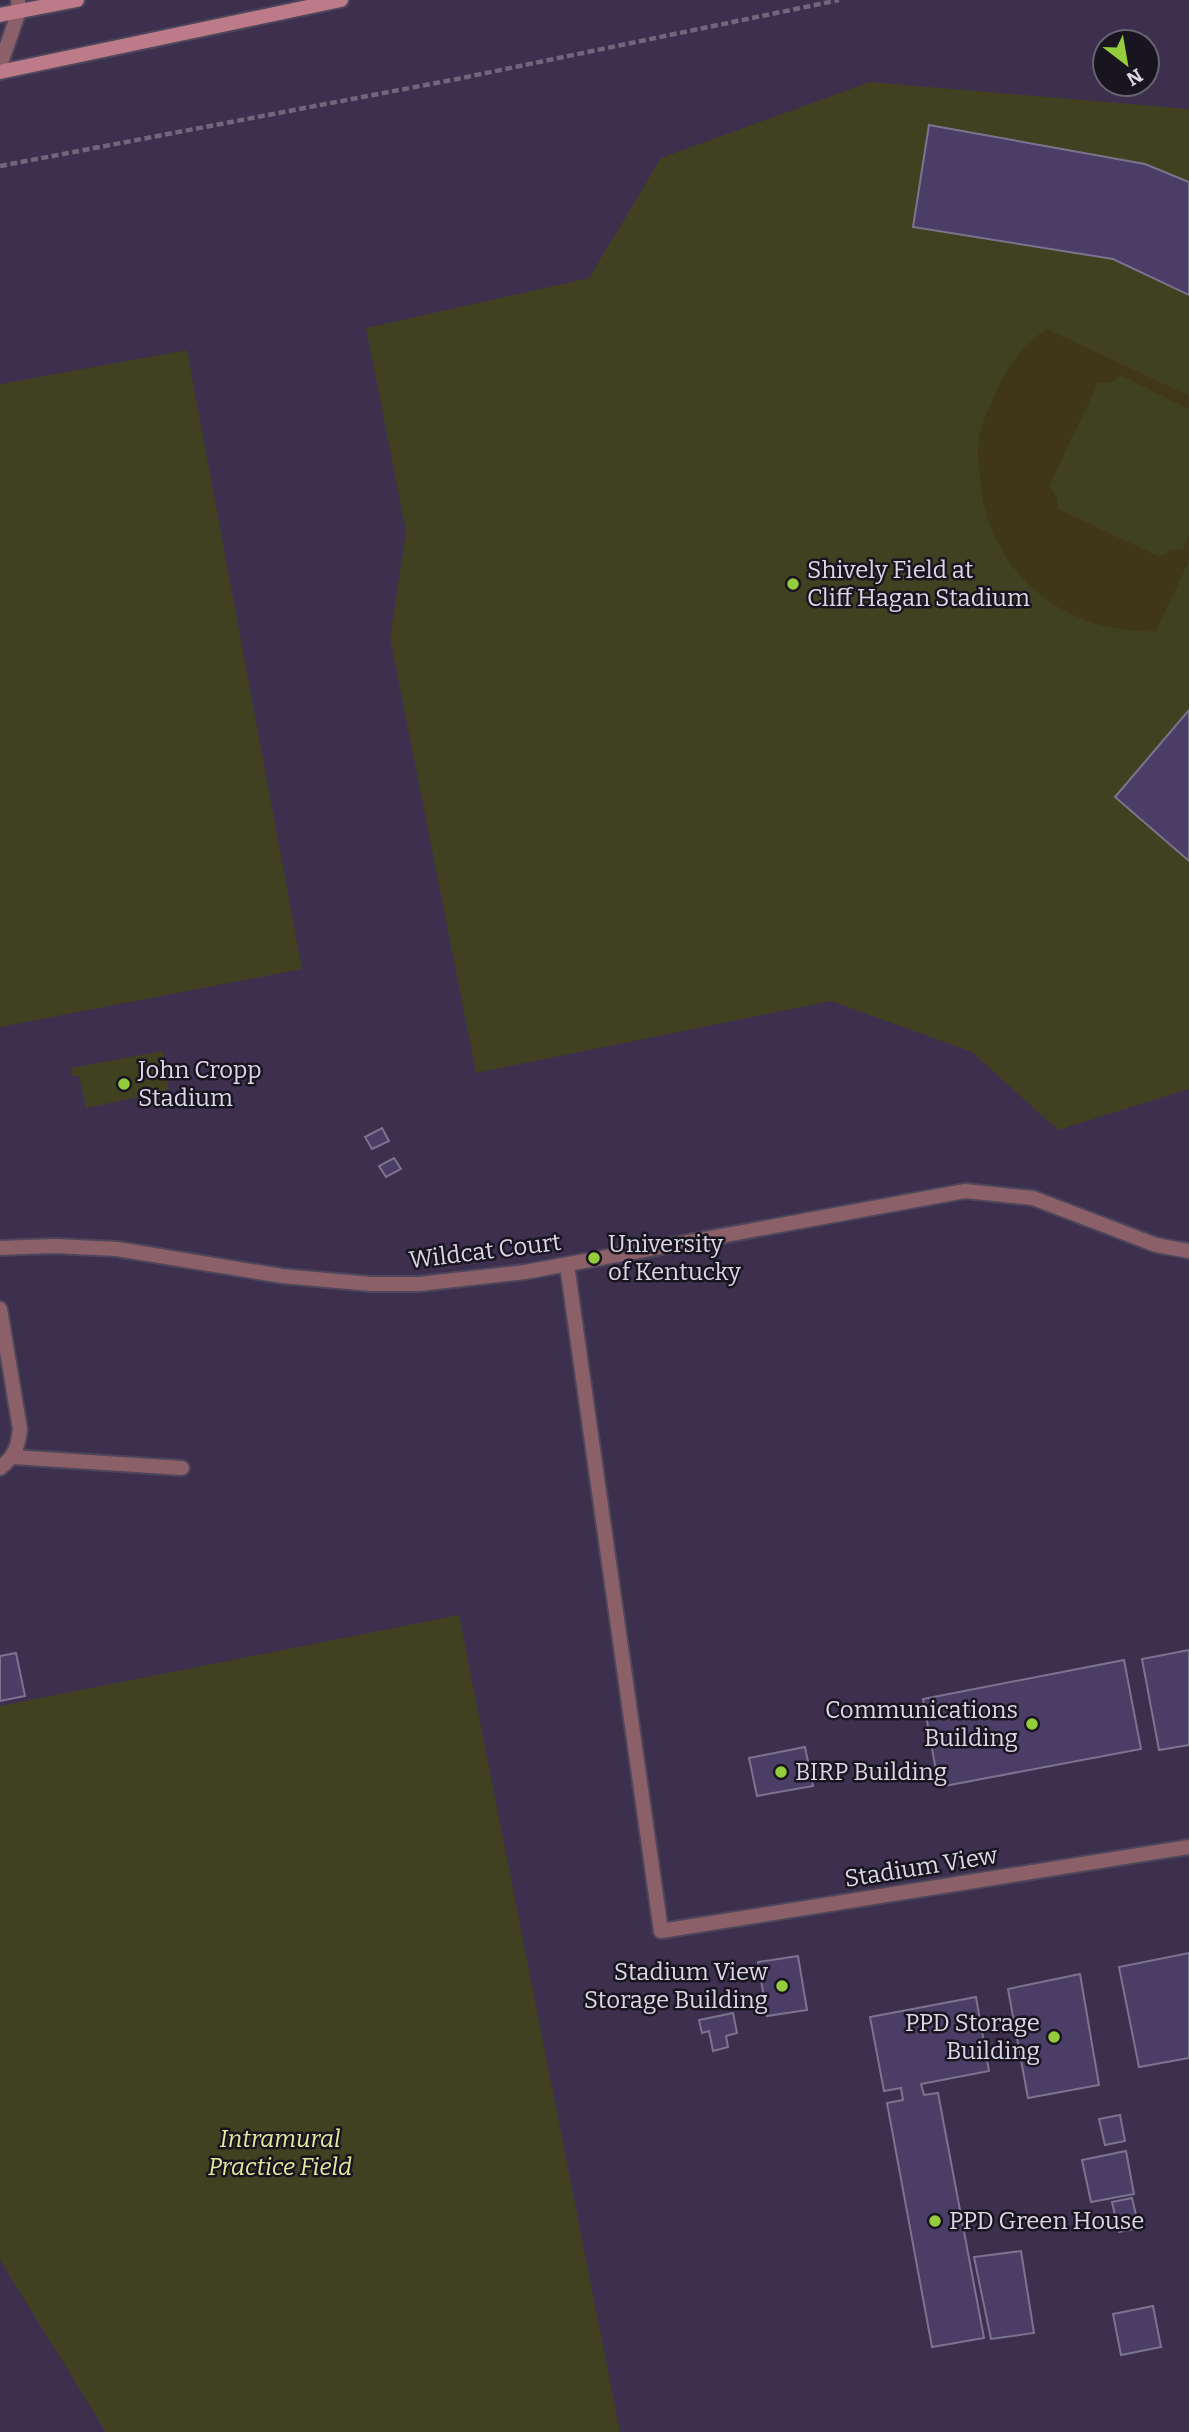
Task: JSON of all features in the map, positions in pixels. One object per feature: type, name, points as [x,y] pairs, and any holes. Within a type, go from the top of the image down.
[{"type":"main road","points":[[0,15],[18,6],[77,0]]},
{"type":"main road","points":[[0,72],[341,0]]},
{"type":"street","points":[[0,66],[18,6]]},
{"type":"street","name":"Wildcat Court","points":[[0,1248],[56,1246],[117,1249],[282,1276],[371,1284],[419,1284],[567,1265],[965,1191],[1033,1198],[1156,1245],[1189,1251]]},
{"type":"street","name":"Stadium View","points":[[567,1265],[661,1931],[1189,1847]]},
{"type":"street","points":[[0,1309],[4,1353],[20,1429],[18,1447],[13,1457],[0,1468]]},
{"type":"street","points":[[13,1457],[182,1468]]},
{"type":"path","points":[[0,166],[457,79],[838,0]]},
{"type":"shaded area","name":"University of Kentucky","points":[[0,0],[1189,0],[1189,2432],[0,2432]]},
{"type":"green space","name":"Shively Field at Cliff Hagan Stadium","points":[[870,82],[1189,109],[1189,1089],[1058,1130],[972,1052],[831,1001],[476,1073],[390,637],[406,532],[366,328],[589,278],[661,158]]},
{"type":"green space","points":[[187,350],[302,969],[0,1027],[0,384]]},
{"type":"green space","name":"John Cropp Stadium","points":[[163,1051],[169,1091],[86,1108],[79,1076],[72,1076],[71,1068]]},
{"type":"green space","name":"Intramural Practice Field","points":[[459,1615],[620,2432],[106,2432],[0,2260],[0,1706]]},
{"type":"sand","points":[[1047,329],[1189,396],[1189,409],[1121,375],[1110,383],[1098,383],[1049,486],[1057,498],[1058,509],[1160,557],[1171,550],[1183,549],[1189,536],[1189,561],[1156,631],[1124,630],[1093,623],[1065,611],[1039,594],[1018,573],[1000,548],[988,519],[978,460],[982,425],[1008,369],[1022,350]]},
{"type":"building","points":[[929,125],[1145,164],[1189,182],[1189,295],[1113,259],[913,227]]},
{"type":"building","points":[[1189,710],[1189,861],[1115,797]]},
{"type":"building","points":[[382,1128],[389,1141],[372,1149],[365,1137]]},
{"type":"building","points":[[394,1158],[401,1169],[386,1177],[379,1166]]},
{"type":"building","points":[[1189,1650],[1189,1745],[1159,1750],[1142,1659]]},
{"type":"building","points":[[16,1653],[25,1696],[0,1701],[0,1656]]},
{"type":"building","name":"Communications Building","points":[[1124,1660],[1141,1749],[939,1787],[923,1699]]},
{"type":"building","name":"BIRP Building","points":[[805,1747],[813,1786],[757,1796],[749,1758]]},
{"type":"building","points":[[1189,1953],[1189,2058],[1139,2067],[1119,1967]]},
{"type":"building","name":"Stadium View Storage Building","points":[[798,1956],[807,2010],[767,2016],[758,1962]]},
{"type":"building","name":"PPD Storage Building","points":[[1080,1974],[1099,2085],[1028,2098],[1008,1989]]},
{"type":"building","name":"PPD Green House","points":[[976,1997],[989,2071],[921,2084],[924,2095],[938,2093],[984,2338],[932,2347],[887,2103],[903,2100],[901,2088],[884,2091],[870,2017]]},
{"type":"building","points":[[733,2013],[737,2033],[726,2036],[728,2047],[713,2051],[709,2031],[702,2033],[699,2020]]},
{"type":"building","points":[[1120,2115],[1125,2141],[1105,2145],[1099,2119]]},
{"type":"building","points":[[1126,2151],[1134,2194],[1091,2202],[1082,2160]]},
{"type":"building","points":[[1132,2198],[1139,2228],[1119,2232],[1112,2202]]},
{"type":"building","points":[[1021,2251],[1034,2333],[991,2339],[974,2257]]},
{"type":"building","points":[[1153,2306],[1161,2347],[1121,2355],[1113,2314]]},
{"type":"place","name":"Shively Field at Cliff Hagan Stadium","points":[[793,584]]},
{"type":"place","name":"John Cropp Stadium","points":[[124,1084]]},
{"type":"place","name":"University of Kentucky","points":[[594,1258]]},
{"type":"place","name":"Communications Building","points":[[1032,1724]]},
{"type":"place","name":"BIRP Building","points":[[781,1772]]},
{"type":"place","name":"Stadium View Storage Building","points":[[782,1986]]},
{"type":"place","name":"PPD Storage Building","points":[[1054,2037]]},
{"type":"place","name":"PPD Green House","points":[[935,2221]]}]
